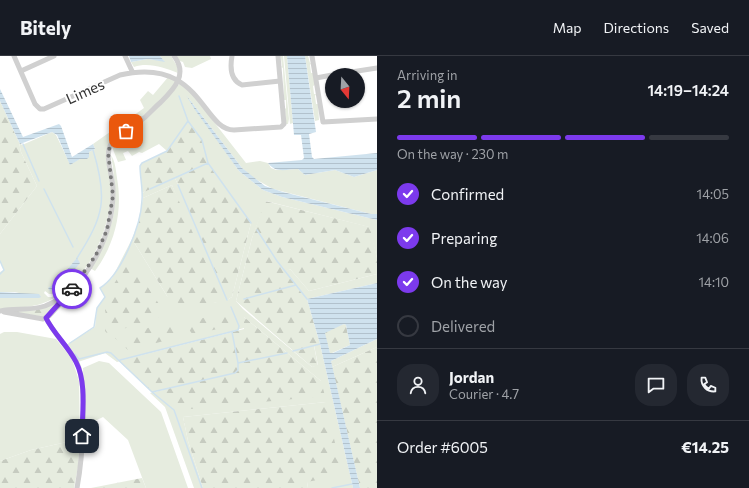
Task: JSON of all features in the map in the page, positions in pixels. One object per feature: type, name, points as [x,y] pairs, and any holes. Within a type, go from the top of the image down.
[{"type":"street","name":"Limes","points":[[14,56],[35,104],[40,109],[44,109],[132,71],[150,68],[161,70],[187,81],[199,94],[222,127],[228,130],[283,126],[284,121],[280,81]]},
{"type":"street","points":[[21,71],[54,56]]},
{"type":"street","points":[[126,56],[132,71]]},
{"type":"street","points":[[0,311],[40,320],[46,318],[74,287],[96,255],[107,230],[113,196],[108,156],[111,144],[116,138],[144,118],[172,91],[180,77],[181,69],[174,56]]},
{"type":"street","points":[[232,56],[232,75],[236,82],[242,85],[280,81],[278,56]]},
{"type":"street","points":[[312,56],[322,122],[377,119]]},
{"type":"street","points":[[365,70],[377,68]]},
{"type":"street","points":[[316,78],[325,76]]},
{"type":"street","points":[[0,311],[31,309],[44,306],[52,303],[74,287]]},
{"type":"street","points":[[46,318],[51,328],[76,361],[80,374],[82,453],[77,488]]},
{"type":"green space","points":[[160,56],[171,56],[177,66],[178,73],[151,65],[134,67],[131,62],[148,59],[164,61]]},
{"type":"green space","points":[[176,56],[210,56],[211,59],[192,68],[185,67],[183,62]]},
{"type":"green space","points":[[280,56],[283,56],[289,119],[288,124],[286,124],[286,100],[284,100],[283,68],[281,67]]},
{"type":"green space","points":[[284,56],[287,56],[293,123],[290,124]]},
{"type":"green space","points":[[305,56],[308,56],[311,63],[311,73],[313,73],[315,85],[313,86],[314,94],[316,94],[316,104],[318,104],[319,120],[315,121]]},
{"type":"green space","points":[[169,76],[177,79],[166,96],[158,104],[112,138],[109,144],[107,149],[107,162],[111,200],[109,212],[97,249],[84,271],[76,279],[52,294],[45,291],[44,293],[48,297],[52,297],[72,286],[63,293],[46,302],[21,308],[0,309],[0,298],[39,298],[15,292],[0,292],[0,272],[4,270],[0,261],[0,234],[37,186],[21,152],[19,142],[22,145],[52,132],[56,135],[70,164],[80,159],[87,159],[89,152],[95,149],[93,144],[144,108],[140,100],[148,91],[153,95]],"holes":[[[77,259],[71,275],[60,285],[48,289]]]},
{"type":"green space","points":[[182,81],[246,163],[260,161],[268,163],[271,168],[276,170],[298,169],[305,175],[335,170],[354,177],[377,170],[377,214],[371,214],[273,189],[252,177],[242,168],[186,95],[239,171],[263,190],[282,197],[377,220],[377,258],[369,227],[266,201],[252,238],[236,301],[243,309],[312,367],[318,365],[314,345],[320,344],[353,488],[308,488],[307,482],[326,402],[183,417],[188,441],[203,488],[194,488],[165,407],[150,393],[163,390],[321,381],[244,317],[244,328],[117,362],[105,353],[78,362],[66,345],[95,327],[97,308],[105,297],[100,288],[112,278],[132,239],[167,296],[196,305],[217,302],[172,185],[143,198],[142,193],[175,178],[227,300],[232,297],[251,223],[208,163],[198,135],[188,121],[167,151],[159,144],[142,153],[139,152],[132,156],[128,151],[123,153],[126,160],[118,162],[112,147],[118,139],[159,107]]},
{"type":"green space","points":[[0,101],[37,186],[0,234]]},
{"type":"green space","points":[[188,121],[202,140],[208,163],[251,223],[232,297],[227,300],[175,178],[142,193],[140,166],[142,163],[167,151]]},
{"type":"green space","points":[[111,155],[115,166],[119,190],[118,215],[116,227],[108,250],[95,271],[90,268],[108,234],[113,220],[115,183]]},
{"type":"green space","points":[[172,185],[222,300],[193,306],[172,300],[167,296],[132,239],[138,223],[143,198]]},
{"type":"green space","points":[[265,201],[370,227],[377,258],[377,274],[309,291],[290,269],[286,272],[307,299],[320,344],[314,346],[318,366],[312,367],[236,301],[252,238]]},
{"type":"green space","points":[[128,262],[131,262],[165,315],[108,334],[105,331],[107,320],[105,310],[112,301],[112,287]]},
{"type":"green space","points":[[290,269],[309,291],[377,274],[377,283],[307,299],[285,272]]},
{"type":"green space","points":[[66,293],[49,313],[43,317],[9,311],[36,310]]},
{"type":"green space","points":[[227,310],[233,325],[193,335],[185,324]]},
{"type":"green space","points":[[244,317],[321,381],[325,396],[180,410],[163,390],[152,392],[119,361],[244,329]]},
{"type":"green space","points":[[171,321],[180,337],[128,350],[115,338]]},
{"type":"green space","points":[[344,324],[346,325],[350,345],[330,353],[324,333],[325,331]]},
{"type":"green space","points":[[4,332],[17,332],[56,339],[72,359],[79,381],[80,439],[31,450],[0,461],[0,334]]},
{"type":"green space","points":[[377,339],[377,347],[332,367],[331,361]]},
{"type":"green space","points":[[377,347],[377,488],[360,488],[332,367]]},
{"type":"green space","points":[[99,361],[109,363],[161,412],[188,488],[146,488],[128,440],[103,417],[85,426],[83,368]]},
{"type":"green space","points":[[326,402],[342,475],[307,482],[308,488],[203,488],[188,441],[183,417]]},
{"type":"green space","points":[[80,439],[78,467],[74,488],[0,488],[0,461],[31,450]]},
{"type":"green space","points":[[142,478],[146,488],[91,488]]},
{"type":"water","points":[[129,56],[160,56],[165,62],[148,59],[131,62]]},
{"type":"water","points":[[287,56],[305,56],[316,132],[309,134],[312,157],[314,159],[377,153],[377,170],[354,177],[335,170],[305,175],[298,169],[278,170],[268,163],[302,160],[304,158],[301,135],[294,135]]},
{"type":"water","points":[[0,89],[23,137],[59,124],[72,157],[93,144],[95,149],[89,152],[89,157],[87,159],[80,159],[70,165],[57,135],[52,132],[20,144],[0,101]]},
{"type":"water","points":[[186,95],[242,168],[265,186],[283,192],[371,214],[377,214],[377,220],[282,197],[263,190],[239,171]]},
{"type":"water","points":[[77,258],[80,263],[66,280],[50,291],[48,288],[56,282]]},
{"type":"water","points":[[377,283],[377,339],[331,361],[360,488],[353,488],[320,344],[307,299]],"holes":[[[344,324],[346,325],[350,345],[330,353],[325,333]]]},
{"type":"water","points":[[0,292],[39,294],[41,297],[0,298]]},
{"type":"waterway","points":[[179,96],[188,121],[202,140],[208,163],[251,223]]},
{"type":"waterway","points":[[70,343],[94,327],[97,308],[105,297],[100,288],[116,272],[129,248],[141,210],[142,192],[140,166],[142,163],[167,151],[188,121]]},
{"type":"waterway","points":[[23,144],[39,181]]},
{"type":"waterway","points":[[77,258],[93,230],[101,207],[101,182],[93,150]]},
{"type":"waterway","points":[[150,189],[208,163]]},
{"type":"waterway","points":[[178,185],[227,300]]},
{"type":"waterway","points":[[44,189],[73,247]]},
{"type":"waterway","points":[[257,230],[277,261],[307,299]]},
{"type":"waterway","points":[[0,261],[4,270],[0,274]]},
{"type":"waterway","points":[[244,299],[296,285]]},
{"type":"waterway","points":[[120,360],[238,330],[239,326],[231,307]]},
{"type":"waterway","points":[[75,354],[79,359],[107,352],[111,353],[152,392],[235,373],[238,370],[238,363],[232,332]]},
{"type":"waterway","points":[[293,351],[320,344]]},
{"type":"waterway","points":[[238,363],[287,353]]},
{"type":"waterway","points":[[152,392],[174,410],[202,488]]},
{"type":"waterway","points":[[332,488],[352,484]]},
{"type":"way so far","points":[[72,289],[96,255],[107,230],[113,196],[108,152],[111,144],[116,138],[126,131]]},
{"type":"route","points":[[72,289],[46,318],[51,328],[76,361],[80,374],[82,382],[82,436]]}]
